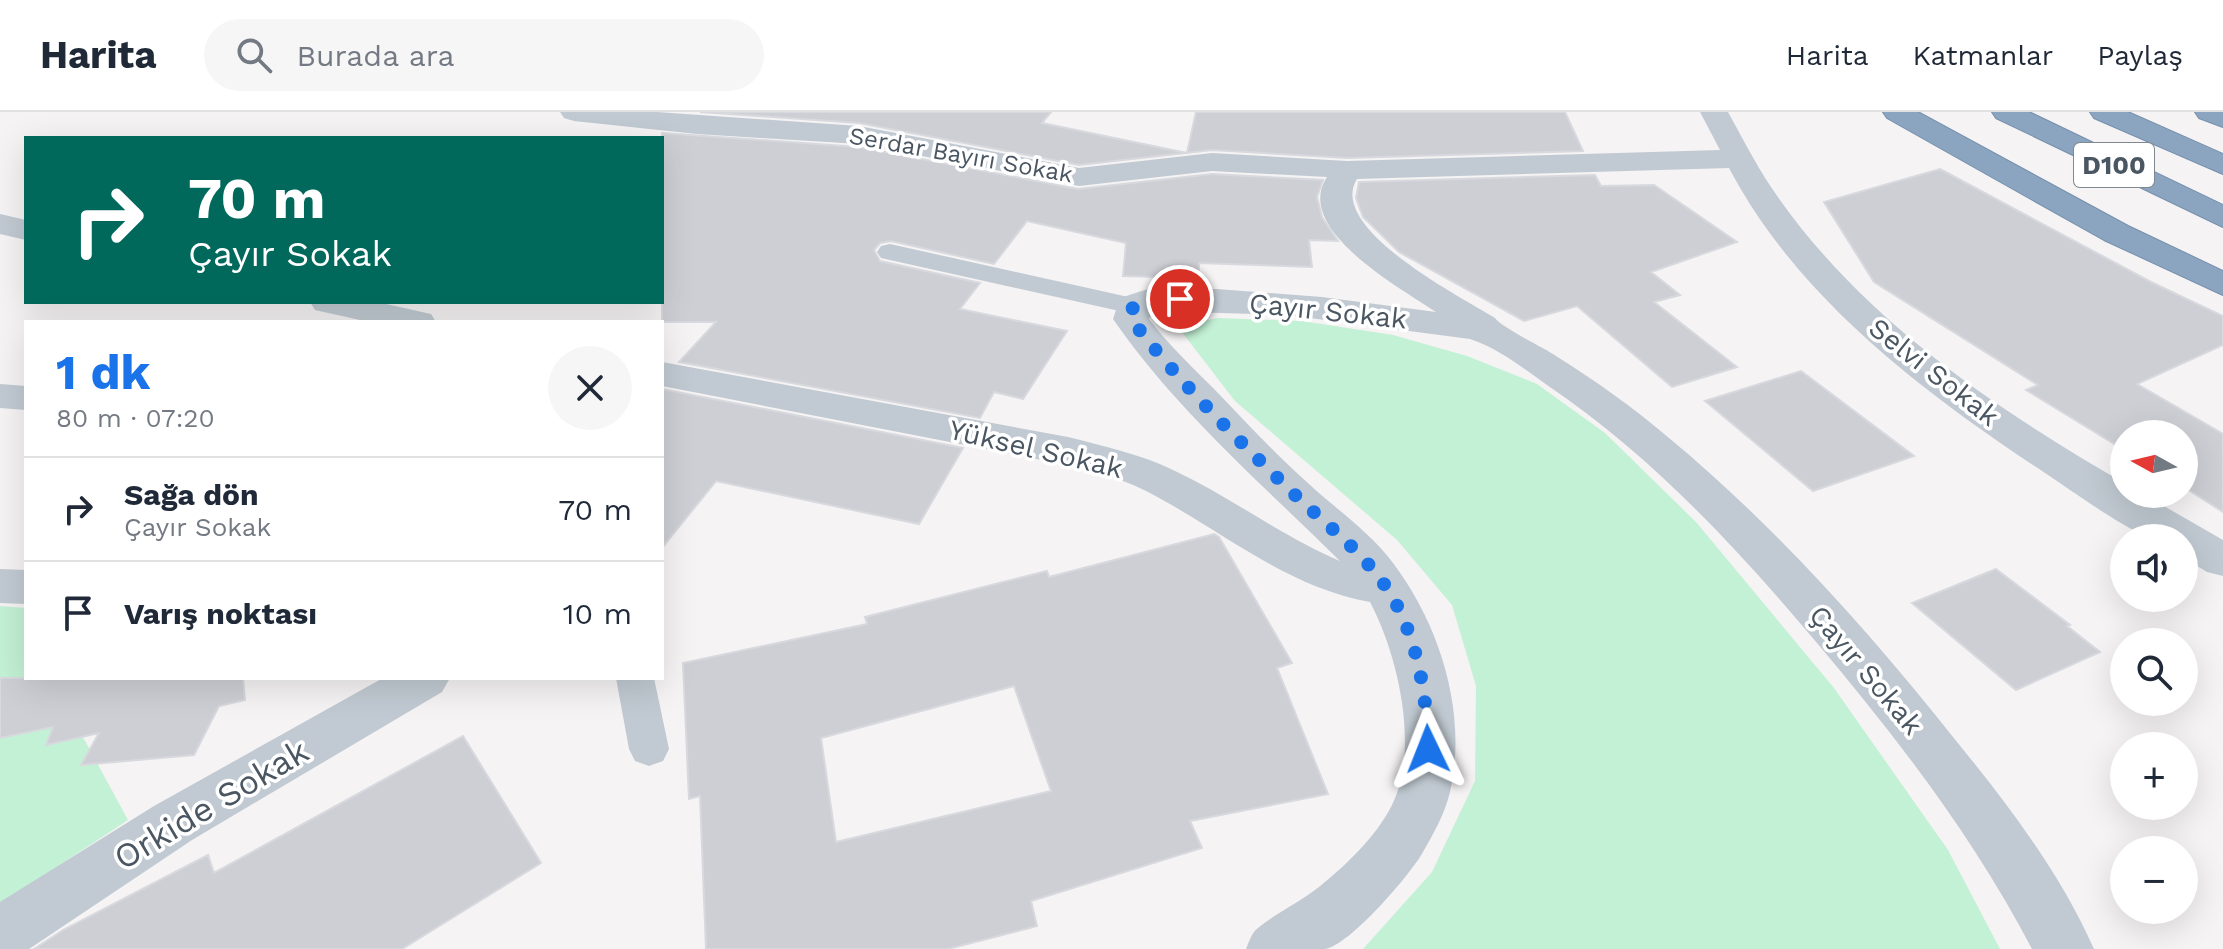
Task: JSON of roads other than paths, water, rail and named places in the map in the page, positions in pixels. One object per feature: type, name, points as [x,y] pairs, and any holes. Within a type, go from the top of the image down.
[{"type":"highway","points":[[1897,112],[2116,233],[2223,284]]},
{"type":"highway","name":"D100","points":[[2006,112],[2223,217]]},
{"type":"highway","name":"D100","points":[[2104,112],[2223,165]]},
{"type":"highway","points":[[2209,112],[2223,118]]},
{"type":"highway","points":[[2042,192],[2107,218],[2150,230],[2223,241]]},
{"type":"street","name":"Serdar Bayırı Sokak","points":[[574,112],[697,125],[859,135],[1079,177],[1115,175],[1166,165],[1219,163],[1262,162],[1347,170],[1735,159]]},
{"type":"street","name":"Selvi Sokak","points":[[1714,112],[1735,159],[1816,269],[1863,318],[1939,380],[2027,443],[2223,560]]},
{"type":"street","points":[[1347,170],[1336,187],[1336,203],[1346,224],[1367,250],[1494,335]]},
{"type":"street","points":[[0,224],[24,230]]},
{"type":"street","name":"Çayır Sokak","points":[[1133,306],[1148,300],[1170,299],[1256,303],[1404,318],[1494,335],[1577,386],[1637,431],[1706,492],[1867,667],[1977,809],[2042,908],[2064,949]]},
{"type":"street","points":[[337,304],[409,320]]},
{"type":"street","points":[[1133,306],[1131,319],[1182,379],[1293,494],[1346,540],[1386,588],[1408,630],[1427,701],[1428,749],[1423,796],[1403,835],[1359,891],[1302,936],[1276,949]]},
{"type":"street","name":"Yüksel Sokak","points":[[664,374],[1068,451],[1118,465],[1159,480],[1253,539],[1320,573],[1352,584],[1386,588]]},
{"type":"street","points":[[0,396],[24,398]]},
{"type":"street","points":[[0,586],[24,587]]},
{"type":"street","name":"Orkide Sokak","points":[[0,935],[173,823],[422,680]]},
{"type":"lane","points":[[890,252],[1133,306]]},
{"type":"lane","points":[[635,680],[649,749]]}]
